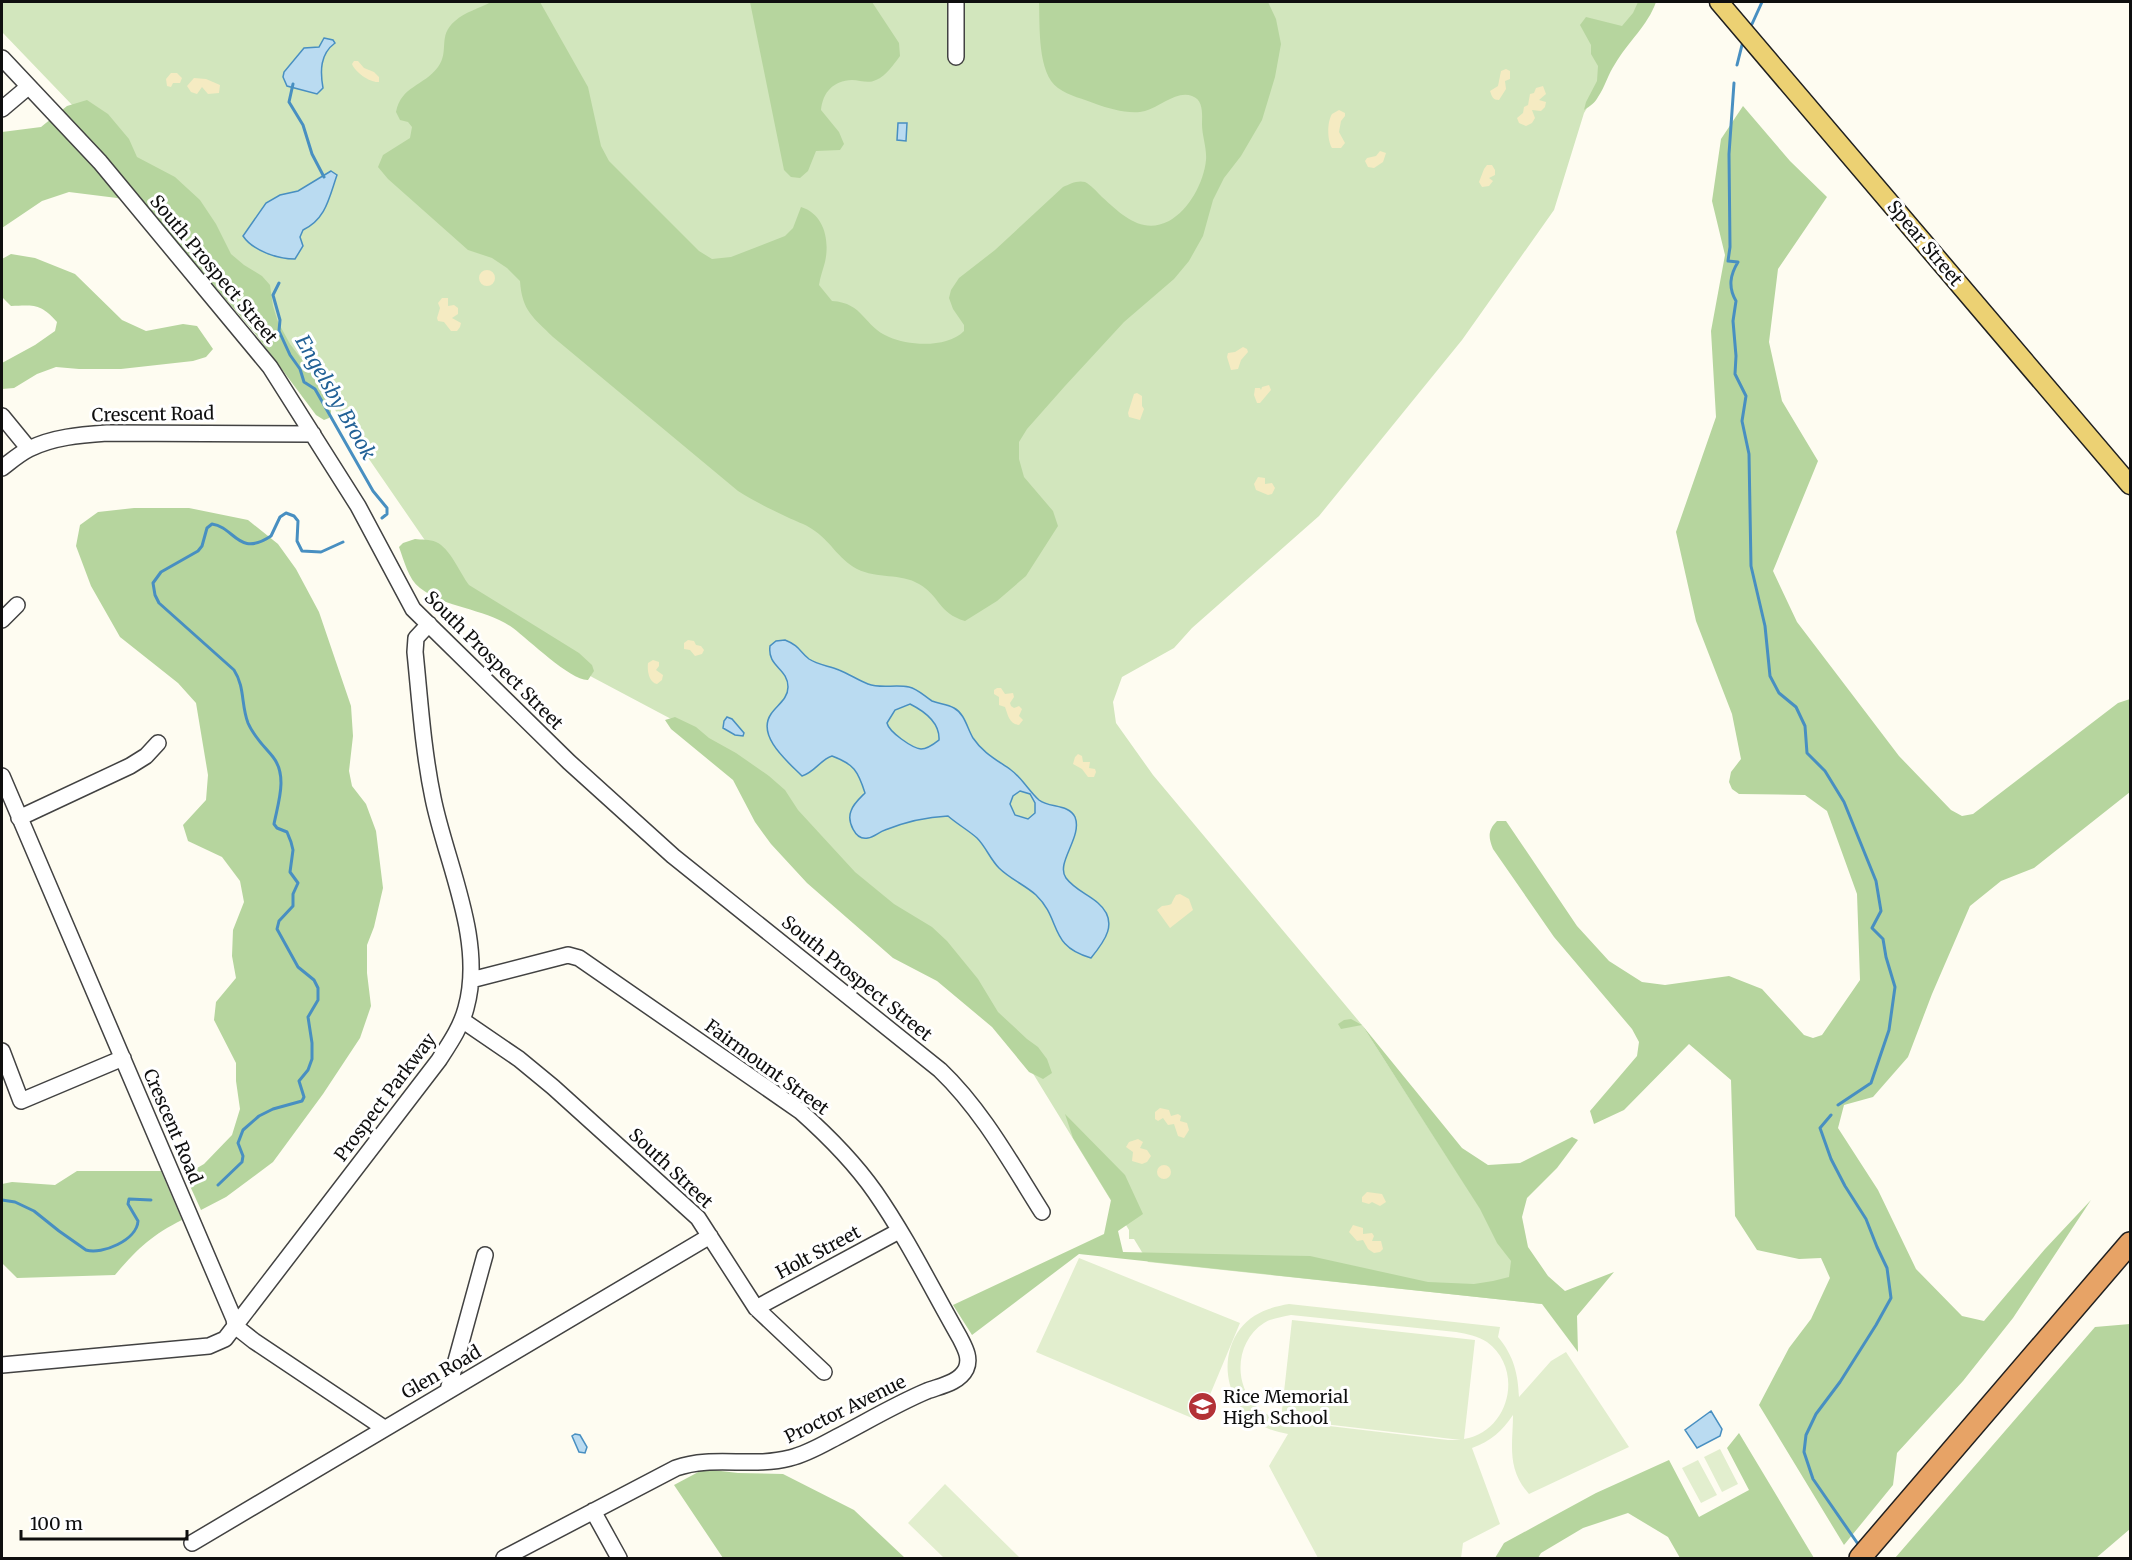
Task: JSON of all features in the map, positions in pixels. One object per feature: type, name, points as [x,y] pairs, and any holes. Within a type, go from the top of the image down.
[{"type":"highway","points":[[1860,1558],[2130,1243]]},
{"type":"main road","name":"Spear Street","points":[[1719,2],[2130,485]]},
{"type":"street","points":[[956,2],[956,57]]},
{"type":"street","name":"South Prospect Street","points":[[2,58],[100,162],[270,367],[358,506],[413,609],[568,762],[673,856],[851,997],[946,1076],[975,1109],[1042,1212]]},
{"type":"street","points":[[2,109],[28,87]]},
{"type":"street","points":[[2,416],[29,449]]},
{"type":"street","name":"Crescent Road","points":[[2,468],[29,449],[67,437],[107,433],[313,434]]},
{"type":"street","points":[[2,620],[17,605]]},
{"type":"street","name":"Prospect Parkway","points":[[2,1365],[209,1346],[225,1338],[456,1035],[462,1020],[471,980],[471,954],[428,770],[415,647],[416,638],[429,624]]},
{"type":"street","points":[[20,818],[130,766],[146,756],[158,743]]},
{"type":"street","name":"Crescent Road","points":[[2,776],[234,1318],[235,1326]]},
{"type":"street","name":"Fairmount Street","points":[[471,980],[568,955],[579,958],[800,1111],[831,1140],[874,1191],[960,1338],[968,1355],[966,1369]]},
{"type":"street","name":"South Street","points":[[462,1020],[519,1059],[553,1087],[691,1211],[710,1236],[756,1308],[824,1372]]},
{"type":"street","points":[[2,1051],[21,1101],[123,1058]]},
{"type":"street","name":"Holt Street","points":[[756,1308],[899,1231]]},
{"type":"street","name":"Glen Road","points":[[192,1543],[710,1236]]},
{"type":"street","points":[[448,1390],[485,1255]]},
{"type":"street","points":[[235,1326],[384,1428]]},
{"type":"street","name":"Proctor Avenue","points":[[504,1558],[659,1476],[685,1465],[704,1462],[757,1463],[792,1458],[815,1449],[926,1392],[950,1383],[966,1369]]},
{"type":"street","points":[[593,1511],[619,1558]]},
{"type":"green space","points":[[2,2],[1650,2],[1584,113],[1554,210],[1462,340],[1319,516],[1192,628],[1174,648],[1122,677],[1113,702],[1116,723],[1153,775],[1362,1025],[1542,1304],[1148,1262],[1134,1239],[1129,1239],[1129,1230],[1007,1031],[690,729],[592,677],[444,568],[318,385],[75,108],[2,32]]},
{"type":"green space","points":[[491,2],[540,2],[588,87],[601,146],[609,161],[699,251],[712,259],[731,257],[785,236],[793,228],[801,207],[809,210],[820,222],[826,237],[825,262],[819,285],[832,301],[851,306],[880,332],[897,340],[917,344],[939,343],[957,337],[964,331],[964,325],[953,309],[949,298],[959,278],[995,250],[1063,187],[1076,182],[1085,182],[1125,216],[1150,226],[1159,225],[1176,216],[1189,203],[1199,186],[1206,156],[1202,108],[1199,101],[1192,96],[1180,95],[1145,111],[1127,112],[1102,106],[1062,91],[1051,81],[1043,60],[1039,2],[1268,2],[1276,19],[1281,44],[1275,77],[1262,120],[1241,156],[1224,178],[1213,200],[1203,236],[1189,261],[1174,279],[1124,322],[1027,429],[1019,442],[1019,459],[1024,477],[1053,511],[1058,526],[1026,576],[997,601],[965,621],[949,614],[919,584],[905,578],[873,574],[857,569],[844,560],[824,538],[812,529],[738,491],[553,337],[526,307],[520,281],[507,268],[492,258],[468,250],[388,179],[378,167],[383,155],[410,138],[412,127],[408,122],[400,120],[396,112],[399,103],[408,91],[438,67],[443,55],[446,32],[463,15]]},
{"type":"green space","points":[[750,2],[872,2],[899,43],[900,56],[890,70],[880,78],[870,82],[845,81],[834,85],[827,93],[821,110],[839,132],[844,144],[840,150],[816,151],[808,171],[800,178],[791,177],[784,170]]},
{"type":"green space","points":[[1638,2],[1656,2],[1648,18],[1620,56],[1597,99],[1584,110],[1597,81],[1598,66],[1591,54],[1591,45],[1580,25],[1586,17],[1622,26],[1633,13]]},
{"type":"green space","points":[[87,100],[108,114],[129,139],[137,157],[175,177],[200,200],[216,224],[231,254],[262,276],[270,285],[278,322],[290,344],[328,398],[331,412],[329,418],[324,420],[316,415],[257,336],[147,207],[117,198],[69,192],[42,201],[2,228],[2,132],[41,127],[67,106]]},
{"type":"green space","points":[[1743,106],[1790,161],[1827,197],[1778,269],[1769,342],[1782,401],[1818,461],[1773,571],[1797,622],[1899,756],[1951,810],[1962,816],[1973,814],[2118,703],[2130,699],[2130,792],[2034,868],[2001,881],[1970,906],[1908,1057],[1873,1097],[1844,1105],[1838,1128],[1878,1190],[1916,1269],[1962,1316],[1984,1321],[2045,1249],[2091,1200],[2013,1318],[1963,1381],[1897,1453],[1893,1485],[1844,1545],[1759,1405],[1789,1348],[1811,1319],[1830,1278],[1821,1258],[1799,1259],[1757,1250],[1735,1216],[1731,1080],[1689,1044],[1624,1110],[1594,1124],[1590,1111],[1637,1056],[1639,1042],[1632,1029],[1554,937],[1493,849],[1490,837],[1490,831],[1497,821],[1506,821],[1577,926],[1609,961],[1642,982],[1665,985],[1729,976],[1762,989],[1804,1035],[1813,1038],[1822,1035],[1860,980],[1857,894],[1827,811],[1805,795],[1739,794],[1732,789],[1729,782],[1731,772],[1741,759],[1732,714],[1696,621],[1676,532],[1716,417],[1711,331],[1725,255],[1712,201],[1721,139]]},
{"type":"green space","points":[[11,254],[35,258],[75,274],[122,320],[146,331],[183,324],[197,326],[213,349],[206,357],[193,361],[121,369],[56,367],[37,374],[14,388],[2,389],[2,363],[55,331],[57,322],[42,309],[32,306],[11,306],[2,297],[2,259]]},
{"type":"green space","points":[[134,508],[189,508],[248,520],[278,544],[296,569],[319,612],[351,706],[353,736],[349,771],[352,786],[366,804],[376,831],[383,888],[374,927],[367,945],[367,973],[371,1006],[360,1038],[323,1094],[273,1162],[226,1197],[201,1210],[185,1175],[204,1164],[232,1135],[240,1109],[236,1063],[214,1020],[216,1002],[236,978],[232,956],[233,930],[244,902],[240,881],[222,857],[188,841],[183,825],[206,800],[208,775],[196,703],[178,683],[120,637],[91,586],[76,546],[80,525],[98,512]]},
{"type":"green space","points":[[415,539],[431,540],[441,545],[469,585],[579,653],[592,665],[594,671],[588,680],[571,674],[502,621],[442,600],[420,588],[409,574],[399,547]]},
{"type":"green space","points":[[675,717],[696,727],[709,738],[769,776],[785,790],[798,810],[855,872],[894,904],[932,927],[947,941],[978,979],[998,1012],[1038,1047],[1047,1059],[1052,1073],[1043,1079],[1029,1072],[992,1027],[937,981],[893,958],[807,883],[771,844],[755,822],[733,780],[671,729],[665,720]]},
{"type":"green space","points":[[1351,1019],[1362,1025],[1341,1029],[1338,1024]]},
{"type":"green space","points":[[1362,1025],[1462,1148],[1488,1165],[1520,1163],[1572,1137],[1578,1140],[1557,1168],[1527,1198],[1522,1217],[1528,1247],[1548,1276],[1565,1291],[1614,1272],[1577,1316],[1578,1352],[1542,1304],[1079,1254],[972,1335],[953,1305],[1104,1234],[1111,1200],[1073,1138],[1065,1114],[1125,1175],[1143,1214],[1118,1231],[1123,1252],[1310,1256],[1428,1282],[1474,1284],[1509,1277],[1511,1261],[1497,1243],[1480,1209]]},
{"type":"green space","points":[[77,1171],[161,1171],[182,1220],[145,1243],[115,1275],[17,1278],[2,1263],[2,1184],[12,1182],[55,1185]]},
{"type":"green space","points":[[1079,1258],[1240,1323],[1199,1421],[1036,1352]]},
{"type":"green space","points":[[1289,1304],[1500,1327],[1498,1337],[1508,1351],[1514,1366],[1519,1397],[1551,1361],[1566,1352],[1629,1447],[1529,1494],[1517,1475],[1512,1456],[1513,1415],[1495,1435],[1472,1448],[1500,1524],[1463,1543],[1461,1558],[1318,1558],[1269,1466],[1288,1434],[1267,1428],[1249,1417],[1233,1394],[1229,1382],[1229,1354],[1240,1329],[1256,1315]],"holes":[[[1291,1315],[1456,1332],[1487,1342],[1499,1354],[1506,1368],[1507,1398],[1501,1413],[1492,1425],[1479,1434],[1464,1439],[1475,1340],[1292,1320],[1281,1419],[1461,1440],[1278,1420],[1257,1407],[1243,1385],[1241,1362],[1248,1340],[1264,1323],[1277,1318]]]},
{"type":"green space","points":[[2130,1324],[2130,1529],[2096,1558],[1895,1558],[2095,1327]]},
{"type":"green space","points":[[1739,1433],[1814,1558],[1680,1558],[1668,1537],[1628,1513],[1583,1528],[1541,1553],[1538,1558],[1495,1558],[1504,1543],[1596,1493],[1669,1460],[1699,1517],[1749,1490],[1727,1448]]},
{"type":"green space","points":[[1720,1449],[1738,1484],[1722,1492],[1704,1457]]},
{"type":"green space","points":[[1698,1460],[1717,1495],[1701,1503],[1682,1468]]},
{"type":"green space","points":[[704,1469],[738,1473],[783,1474],[854,1510],[905,1558],[723,1558],[674,1485]]},
{"type":"green space","points":[[945,1484],[1020,1558],[944,1558],[908,1523]]},
{"type":"sand","points":[[358,61],[364,68],[374,72],[379,77],[379,82],[371,81],[359,73],[352,64]]},
{"type":"sand","points":[[1506,69],[1510,71],[1510,79],[1505,81],[1506,89],[1499,100],[1495,99],[1490,91],[1498,86],[1501,71]]},
{"type":"sand","points":[[171,73],[177,73],[182,78],[180,83],[173,83],[171,87],[167,86],[166,79]]},
{"type":"sand","points":[[194,78],[206,79],[220,85],[219,93],[208,94],[202,87],[197,94],[191,92],[187,86]]},
{"type":"sand","points":[[1543,86],[1546,94],[1539,100],[1546,102],[1545,107],[1541,111],[1532,110],[1535,118],[1532,123],[1526,126],[1519,123],[1517,118],[1528,105],[1530,94],[1534,93],[1536,88]]},
{"type":"sand","points":[[1339,110],[1345,113],[1339,132],[1345,143],[1341,148],[1332,148],[1328,126],[1332,114]]},
{"type":"sand","points":[[1380,151],[1386,153],[1383,162],[1374,168],[1368,167],[1365,161],[1367,158],[1376,156]]},
{"type":"sand","points":[[1487,165],[1492,165],[1495,175],[1489,178],[1493,181],[1489,186],[1482,187],[1479,182]]},
{"type":"sand","points":[[487,270],[493,272],[495,278],[493,284],[487,286],[481,284],[479,278],[481,272]]},
{"type":"sand","points":[[442,298],[448,298],[448,306],[454,305],[458,308],[458,314],[452,318],[461,323],[457,331],[451,331],[444,322],[438,321],[440,308],[438,303]]},
{"type":"sand","points":[[1243,347],[1248,352],[1241,360],[1238,369],[1231,370],[1228,353]]},
{"type":"sand","points":[[1269,385],[1271,390],[1260,403],[1257,403],[1254,395],[1255,388],[1261,390],[1262,387]]},
{"type":"sand","points":[[1134,394],[1142,396],[1144,409],[1140,420],[1129,417],[1128,413]]},
{"type":"sand","points":[[1258,477],[1265,478],[1265,484],[1272,483],[1275,488],[1272,494],[1268,495],[1256,490],[1254,484]]},
{"type":"sand","points":[[688,640],[701,646],[704,650],[702,654],[695,656],[690,650],[684,649],[684,643]]},
{"type":"sand","points":[[653,660],[659,662],[656,670],[663,675],[662,680],[657,684],[650,679],[648,673],[648,663]]},
{"type":"sand","points":[[997,688],[1001,688],[1005,694],[1013,693],[1011,706],[1014,708],[1019,706],[1022,709],[1019,716],[1023,720],[1019,725],[1011,721],[1005,707],[999,705],[999,697],[994,694]]},
{"type":"sand","points":[[1078,754],[1082,756],[1083,762],[1090,762],[1089,768],[1095,769],[1094,777],[1088,777],[1082,769],[1073,764]]},
{"type":"sand","points":[[1180,894],[1189,899],[1193,910],[1170,928],[1157,910],[1162,906],[1170,905],[1176,895]]},
{"type":"sand","points":[[1160,1108],[1169,1110],[1171,1116],[1178,1114],[1181,1116],[1180,1121],[1187,1123],[1189,1130],[1184,1138],[1178,1136],[1174,1124],[1168,1125],[1163,1118],[1158,1121],[1155,1119],[1155,1112]]},
{"type":"sand","points":[[1138,1139],[1143,1142],[1140,1148],[1147,1150],[1151,1156],[1147,1162],[1142,1164],[1132,1161],[1133,1152],[1126,1147],[1129,1142]]},
{"type":"sand","points":[[1161,1165],[1167,1165],[1171,1172],[1167,1179],[1161,1179],[1157,1175],[1157,1169]]},
{"type":"sand","points":[[1367,1192],[1382,1194],[1386,1202],[1380,1206],[1372,1202],[1369,1204],[1362,1202],[1362,1197]]},
{"type":"sand","points":[[1353,1225],[1363,1228],[1363,1234],[1372,1233],[1374,1236],[1372,1241],[1381,1241],[1383,1249],[1374,1253],[1368,1249],[1363,1240],[1357,1241],[1349,1232]]},
{"type":"water","points":[[324,38],[333,40],[335,43],[326,52],[322,63],[323,88],[317,94],[287,86],[283,77],[284,72],[304,48],[319,47]]},
{"type":"water","points":[[898,123],[907,123],[906,141],[897,140]]},
{"type":"water","points":[[331,171],[337,175],[329,200],[317,220],[303,230],[300,237],[303,246],[295,259],[281,258],[266,253],[253,246],[243,236],[266,203],[280,195],[298,191]]},
{"type":"water","points":[[776,641],[790,642],[813,661],[868,684],[909,687],[932,701],[954,708],[961,714],[973,738],[981,748],[1015,773],[1039,800],[1072,813],[1076,825],[1064,865],[1066,878],[1077,889],[1098,903],[1108,917],[1108,932],[1091,958],[1068,947],[1057,931],[1044,904],[1036,895],[1003,872],[977,838],[948,816],[908,822],[868,838],[863,838],[856,833],[851,825],[850,815],[853,806],[865,793],[854,769],[832,756],[802,776],[782,756],[771,740],[767,722],[788,691],[785,676],[774,663],[770,653],[770,646]],"holes":[[[910,704],[926,714],[937,728],[939,740],[931,746],[917,748],[896,735],[889,727],[887,723],[895,710]],[[1020,791],[1030,794],[1035,803],[1035,813],[1028,819],[1015,815],[1010,804],[1013,796]]]},
{"type":"water","points":[[727,717],[732,719],[744,733],[743,736],[735,735],[723,728]]},
{"type":"water","points":[[1711,1411],[1722,1429],[1720,1436],[1697,1448],[1685,1430]]},
{"type":"water","points":[[580,1435],[587,1447],[585,1453],[579,1452],[572,1436]]},
{"type":"waterway","points":[[1752,24],[1762,2]]},
{"type":"waterway","points":[[1737,65],[1742,45]]},
{"type":"waterway","points":[[1734,83],[1729,154],[1730,247],[1728,261],[1738,262],[1731,281],[1736,301],[1733,321],[1735,374],[1746,396],[1742,421],[1749,454],[1751,566],[1765,626],[1770,676],[1779,693],[1796,707],[1805,726],[1807,753],[1825,771],[1844,802],[1876,881],[1881,911],[1872,928],[1883,939],[1895,987],[1889,1030],[1871,1083],[1838,1105]]},
{"type":"waterway","points":[[293,84],[289,102],[303,125],[312,154],[324,177]]},
{"type":"waterway","name":"Engelsby Brook","points":[[279,283],[273,295],[280,320],[279,331],[290,355],[300,369],[304,382],[315,389],[373,491],[387,508],[387,514],[382,518]]},
{"type":"waterway","name":"Engelsby Brook","points":[[218,1185],[242,1162],[243,1156],[238,1143],[243,1130],[259,1116],[273,1109],[302,1101],[304,1097],[299,1081],[308,1070],[312,1059],[308,1017],[318,1000],[318,988],[314,980],[298,967],[277,929],[279,921],[293,906],[293,894],[298,883],[290,872],[293,850],[287,832],[277,828],[274,824],[281,790],[278,764],[256,737],[248,723],[240,683],[234,670],[159,603],[153,583],[161,572],[198,551],[202,546],[207,528],[212,524],[220,526],[244,543],[251,544],[271,536],[280,517],[286,513],[294,516],[298,521],[297,541],[302,551],[321,552],[343,542]]},
{"type":"waterway","points":[[1831,1115],[1820,1128],[1831,1159],[1866,1219],[1887,1268],[1891,1298],[1840,1382],[1816,1414],[1806,1435],[1804,1452],[1813,1479],[1858,1544]]},
{"type":"waterway","name":"Engelsby Brook","points":[[2,1200],[15,1202],[34,1211],[86,1250],[93,1251],[109,1248],[132,1234],[138,1221],[128,1204],[129,1199],[151,1200]]},
{"type":"place","name":"Rice Memorial High School","points":[[1202,1406]]}]
